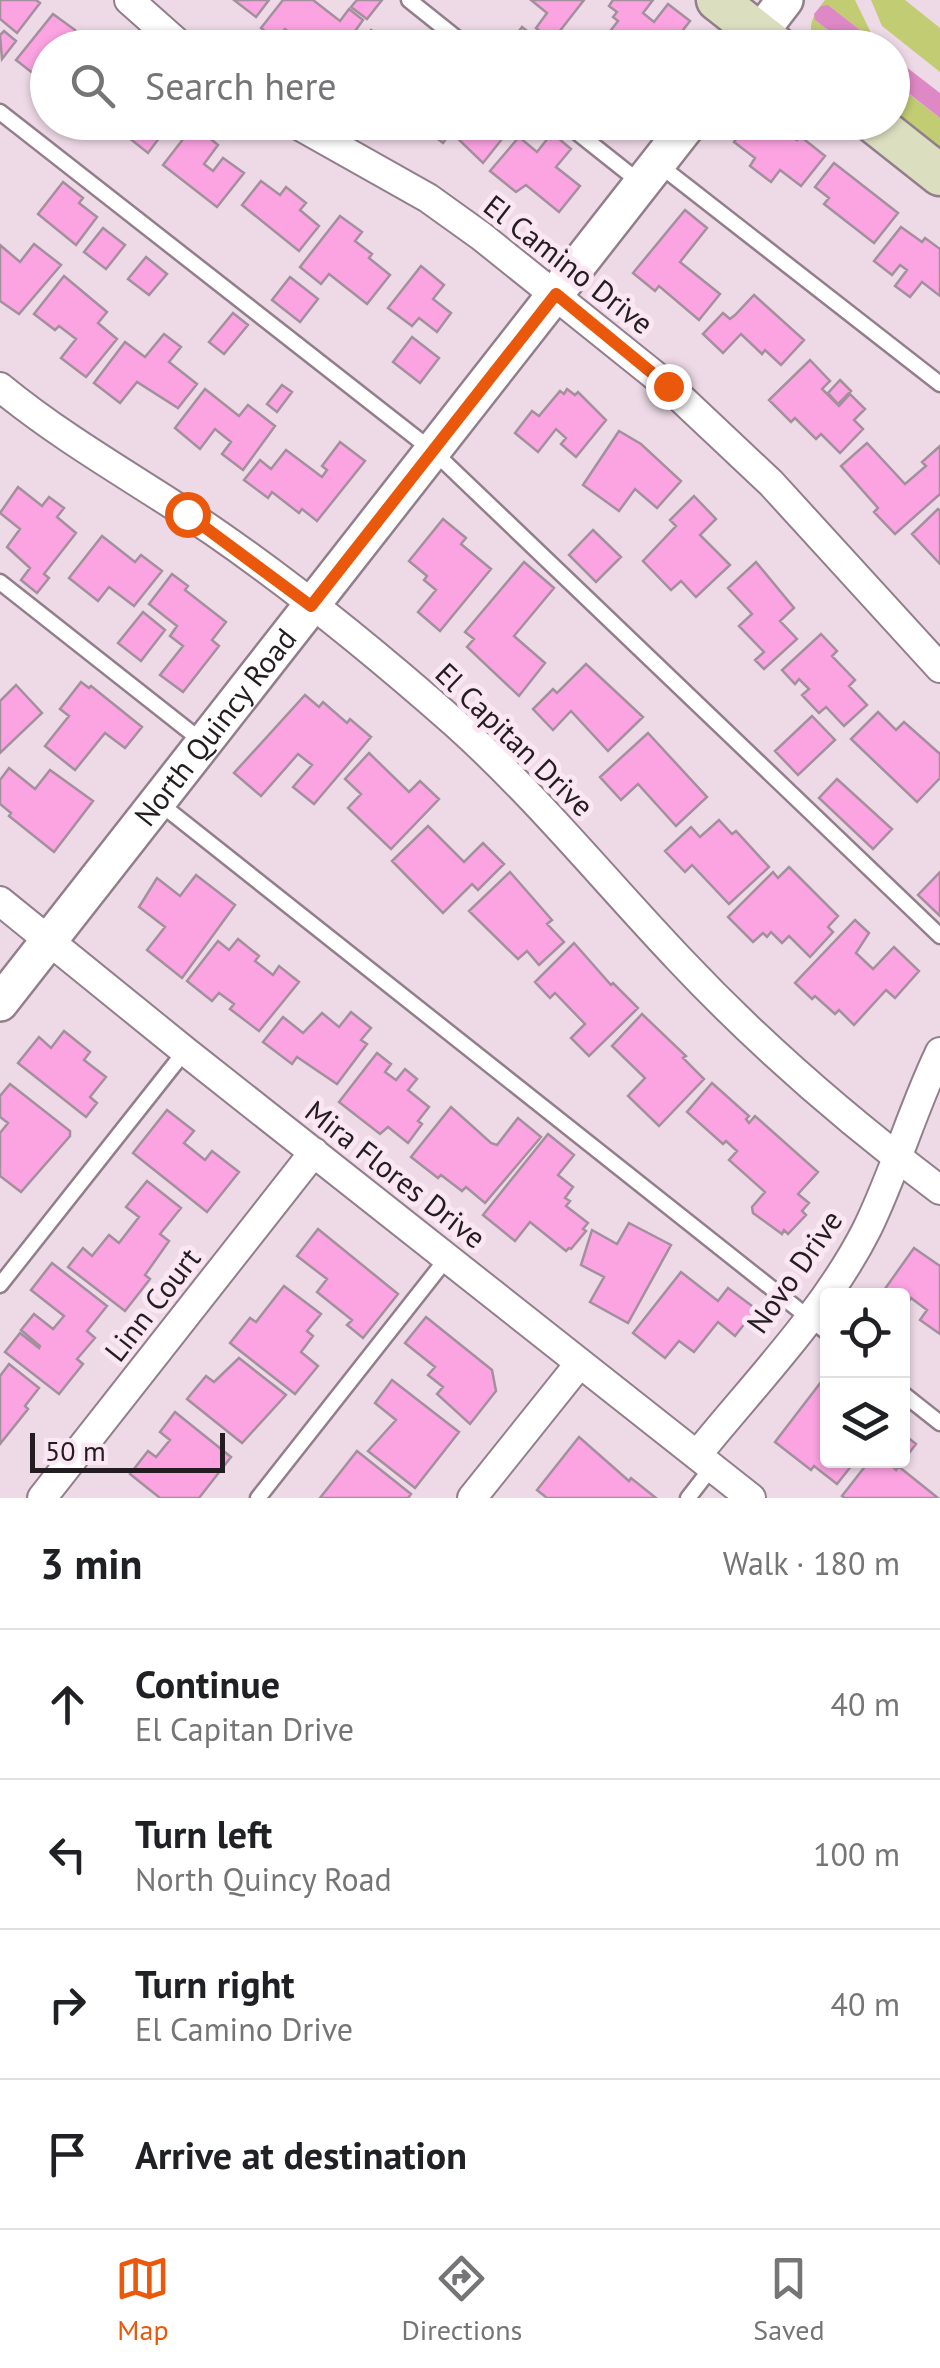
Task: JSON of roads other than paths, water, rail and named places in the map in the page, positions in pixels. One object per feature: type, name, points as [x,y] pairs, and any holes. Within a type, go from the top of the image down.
[{"type":"main road","points":[[717,0],[748,30]]},
{"type":"main road","points":[[897,140],[940,174]]},
{"type":"street","points":[[129,0],[163,30]]},
{"type":"street","points":[[768,30],[784,0]]},
{"type":"street","name":"El Camino Drive","points":[[324,140],[428,198],[556,294],[668,386],[745,456],[940,668]]},
{"type":"street","name":"North Quincy Road","points":[[0,1003],[676,140]]},
{"type":"street","name":"El Capitan Drive","points":[[0,388],[86,451],[211,530],[416,690],[497,762],[722,1003],[896,1157],[940,1190]]},
{"type":"street","name":"Mira Flores Drive","points":[[0,901],[752,1498]]},
{"type":"street","name":"Novo Drive","points":[[704,1461],[818,1325],[867,1229],[940,1052]]},
{"type":"street","name":"Linn Court","points":[[42,1498],[314,1152]]},
{"type":"street","points":[[472,1498],[580,1362]]},
{"type":"lane","points":[[409,0],[446,30]]},
{"type":"lane","points":[[0,112],[30,135]]},
{"type":"lane","points":[[36,140],[433,451],[940,936]]},
{"type":"lane","points":[[594,140],[650,174],[940,384]]},
{"type":"lane","points":[[0,582],[203,742]]},
{"type":"lane","points":[[158,801],[818,1325]]},
{"type":"lane","points":[[0,1285],[185,1051]]},
{"type":"lane","points":[[258,1498],[446,1258]]},
{"type":"lane","points":[[910,1399],[940,1423]]},
{"type":"lane","points":[[688,1498],[704,1461]]}]
